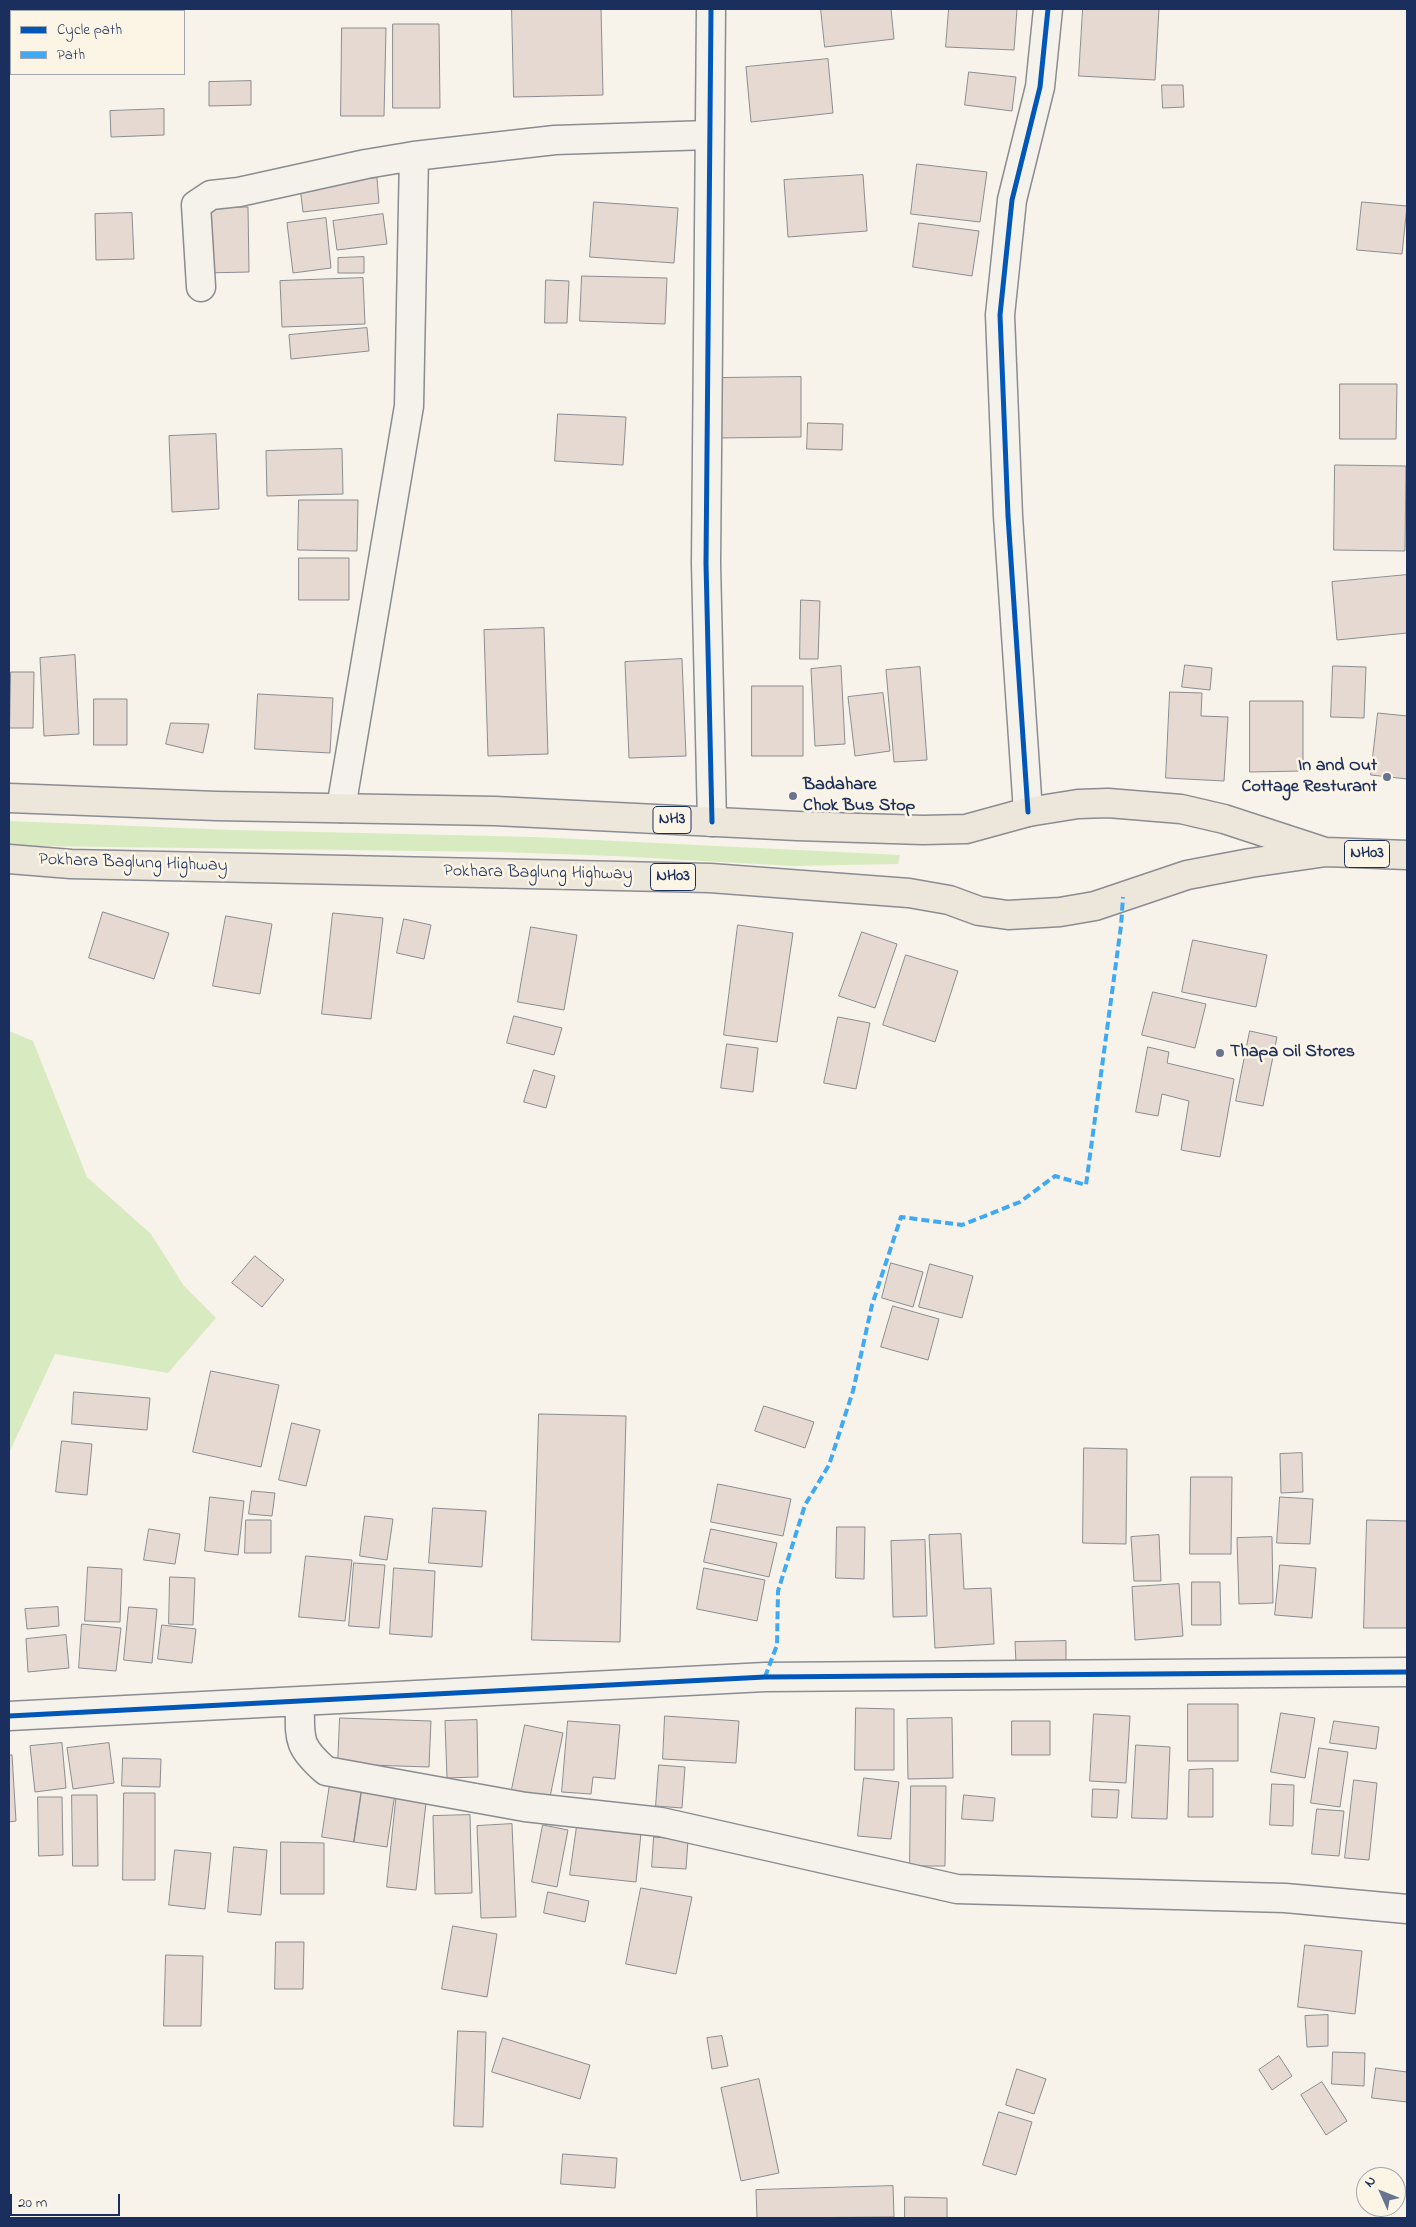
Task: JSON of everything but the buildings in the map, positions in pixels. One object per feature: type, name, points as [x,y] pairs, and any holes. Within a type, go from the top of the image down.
[{"type":"highway","name":"Pokhara Baglung Highway","points":[[9,798],[206,806],[495,811],[923,830],[966,829],[1028,812],[1078,804],[1108,803],[1181,809],[1233,821],[1326,852]]},
{"type":"highway","name":"Pokhara Baglung Highway","points":[[9,859],[71,864],[729,879],[909,893],[949,900],[979,911],[1008,915],[1060,912],[1095,906],[1188,875],[1250,863],[1326,852],[1407,856]]},
{"type":"street","points":[[711,9],[706,563],[712,822]]},
{"type":"street","points":[[1028,812],[1008,516],[1000,315],[1012,200],[1040,87],[1048,9]]},
{"type":"street","points":[[201,287],[196,205],[211,195],[239,192],[366,164],[414,156],[555,140],[709,135]]},
{"type":"street","points":[[341,808],[409,406],[414,156]]},
{"type":"street","points":[[9,1716],[765,1677],[1407,1672]]},
{"type":"street","points":[[300,1701],[300,1742],[312,1759],[326,1771],[525,1807],[661,1822],[956,1889],[1285,1898],[1407,1909]]},
{"type":"green space","points":[[9,821],[232,830],[534,837],[900,855],[898,864],[793,866],[500,852],[37,846],[9,844]]},
{"type":"green space","points":[[9,1031],[33,1041],[87,1177],[151,1234],[184,1286],[216,1318],[168,1373],[55,1354],[9,1453]]},
{"type":"marked path","points":[[765,1677],[777,1645],[778,1591],[805,1505],[829,1465],[853,1391],[872,1305],[901,1217],[962,1225],[1020,1202],[1055,1176],[1086,1185],[1121,926],[1123,897]]},
{"type":"cycle path","points":[[711,9],[706,563],[712,822]]},
{"type":"cycle path","points":[[1028,812],[1008,516],[1000,315],[1012,200],[1040,87],[1048,9]]},
{"type":"cycle path","points":[[9,1716],[765,1677],[1407,1672]]},
{"type":"place","name":"In and Out Cottage Resturant","points":[[1387,777]]},
{"type":"place","name":"Badahare Chok Bus Stop","points":[[793,796]]},
{"type":"place","name":"Thapa Oil Stores","points":[[1220,1053]]}]
